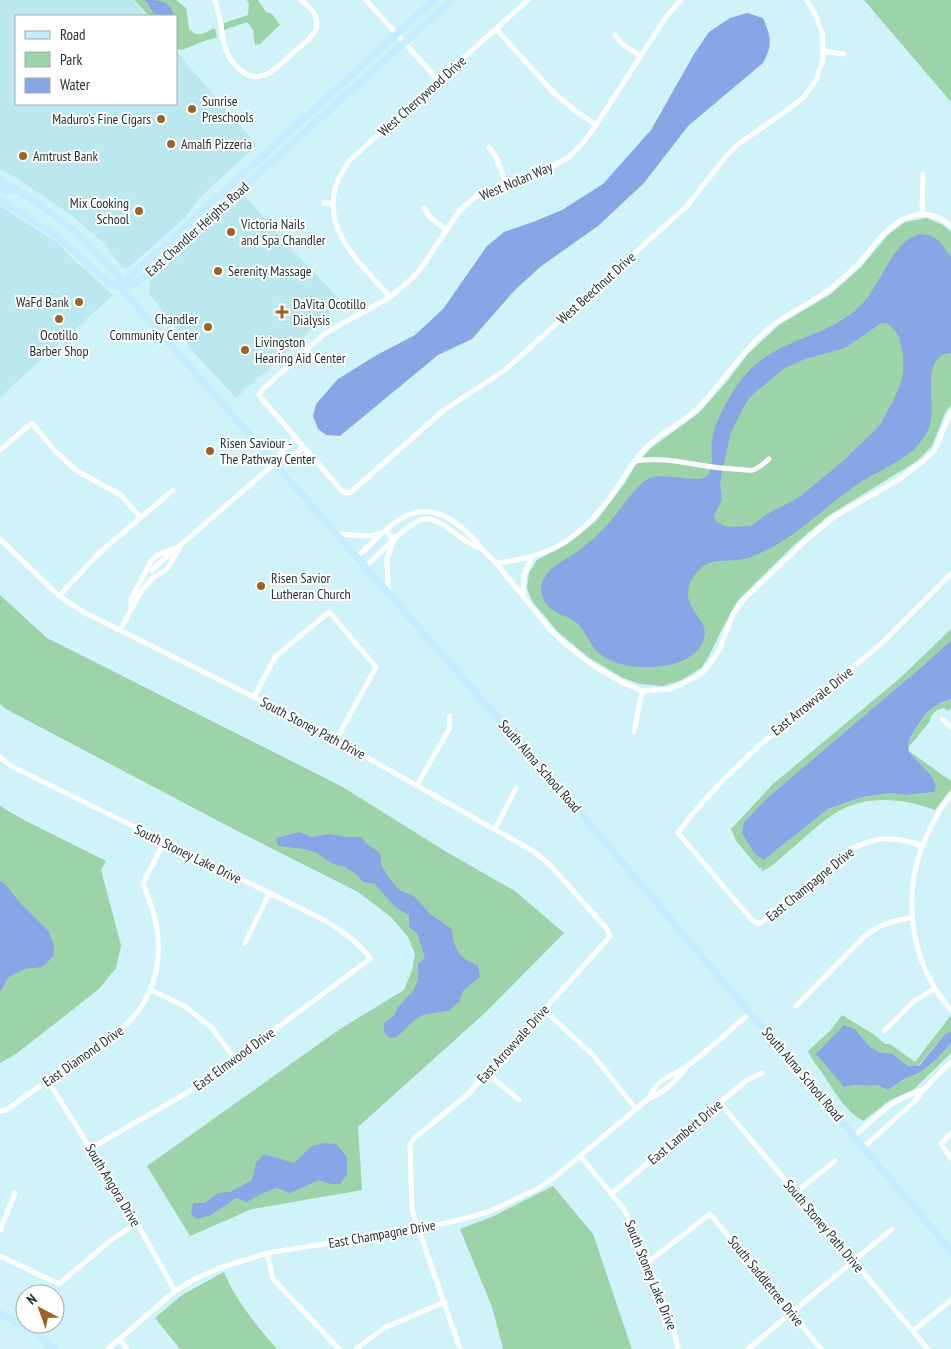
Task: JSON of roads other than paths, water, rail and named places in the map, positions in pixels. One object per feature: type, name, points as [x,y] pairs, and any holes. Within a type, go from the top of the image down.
[{"type":"main road","name":"East Chandler Heights Road","points":[[121,288],[131,276],[233,182],[434,0]]},
{"type":"main road","name":"East Chandler Heights Road","points":[[121,288],[138,282],[452,0]]},
{"type":"main road","name":"South Alma School Road","points":[[0,180],[18,190],[76,232],[118,276],[121,288],[567,797],[751,1012],[951,1251]]},
{"type":"main road","points":[[0,188],[6,191],[18,190]]},
{"type":"main road","name":"South Alma School Road","points":[[0,200],[57,236],[110,284],[121,288]]},
{"type":"main road","points":[[0,1313],[35,1333],[55,1349]]},
{"type":"street","points":[[214,0],[219,14],[221,36],[227,53],[234,64],[252,77],[264,76],[274,70],[312,36],[316,28],[316,18],[312,9],[301,0]]},
{"type":"street","points":[[366,0],[439,81]]},
{"type":"street","name":"West Cherrywood Drive","points":[[333,203],[339,179],[349,161],[528,0]]},
{"type":"street","name":"West Nolan Way","points":[[296,439],[260,395],[263,389],[324,334],[390,297],[410,280],[419,271],[446,230],[467,204],[480,193],[550,168],[570,156],[583,143],[596,125],[666,17],[681,0]]},
{"type":"street","name":"West Beechnut Drive","points":[[304,448],[338,488],[347,493],[351,492],[444,410],[505,370],[687,206],[737,145],[786,112],[804,96],[816,80],[822,62],[823,51],[822,33],[816,16],[807,0]]},
{"type":"street","points":[[496,29],[553,92],[596,125]]},
{"type":"street","points":[[614,35],[620,42],[640,56]]},
{"type":"street","points":[[823,51],[844,54]]},
{"type":"street","points":[[489,147],[495,155],[506,183]]},
{"type":"street","points":[[922,213],[923,174]]},
{"type":"street","points":[[324,203],[333,203],[336,222],[346,246],[390,297]]},
{"type":"street","points":[[424,208],[430,217],[446,230]]},
{"type":"street","points":[[496,563],[531,558],[549,551],[575,535],[598,514],[634,461],[647,446],[695,411],[722,382],[740,357],[770,327],[834,286],[897,223],[922,213],[939,218],[951,226]]},
{"type":"street","points":[[356,558],[403,516],[431,511],[444,515],[460,526],[476,541],[548,627],[577,654],[592,665],[642,691],[670,689],[694,678],[704,671],[720,648],[733,614],[742,601],[807,539],[835,516],[898,480],[926,459],[934,451],[951,412]]},
{"type":"street","points":[[0,450],[32,423],[56,451],[77,471],[121,496],[140,517]]},
{"type":"street","points":[[120,630],[155,566],[274,464],[282,450],[296,439],[304,448],[290,459],[274,464]]},
{"type":"street","points":[[634,461],[648,458],[671,459],[724,469],[752,470],[769,459]]},
{"type":"street","points":[[60,596],[99,553],[173,490]]},
{"type":"street","points":[[412,513],[416,522]]},
{"type":"street","points":[[364,567],[416,522],[425,519],[437,521],[458,534],[472,546],[481,548]]},
{"type":"street","points":[[335,534],[371,536],[386,531]]},
{"type":"street","points":[[386,531],[394,540]]},
{"type":"street","name":"South Stoney Path Drive","points":[[0,539],[60,596],[85,613],[254,696],[533,851],[552,866],[607,928],[610,936]]},
{"type":"street","points":[[388,594],[387,558],[394,540]]},
{"type":"street","points":[[132,608],[130,599],[143,577],[152,572],[167,569],[181,545]]},
{"type":"street","points":[[523,596],[524,575],[531,558]]},
{"type":"street","name":"East Arrowvale Drive","points":[[759,924],[752,920],[678,833],[722,781],[762,743],[882,643],[951,574]]},
{"type":"street","points":[[254,696],[275,657],[329,612],[376,667],[336,740]]},
{"type":"street","points":[[634,732],[642,691]]},
{"type":"street","points":[[417,785],[449,729],[450,716]]},
{"type":"street","points":[[942,719],[951,727]]},
{"type":"street","name":"South Stoney Lake Drive","points":[[0,757],[11,766],[326,922],[338,929],[366,952],[370,959]]},
{"type":"street","points":[[494,829],[516,788]]},
{"type":"street","points":[[951,795],[936,816],[921,845],[913,873],[911,893],[911,918],[917,949],[935,988],[951,1010]]},
{"type":"street","name":"East Champagne Drive","points":[[759,924],[851,849],[866,842],[885,838],[921,845]]},
{"type":"street","name":"East Diamond Drive","points":[[0,1111],[6,1110],[106,1043],[126,1027],[139,1010],[151,990],[158,961],[158,937],[143,883],[164,842]]},
{"type":"street","points":[[245,943],[269,894]]},
{"type":"street","points":[[796,1006],[875,928],[888,922],[911,918]]},
{"type":"street","name":"East Arrowvale Drive","points":[[418,1229],[412,1210],[410,1145],[413,1139],[467,1094],[610,936]]},
{"type":"street","name":"East Elmwood Drive","points":[[92,1148],[185,1094],[370,959]]},
{"type":"street","points":[[884,1031],[913,1002],[935,988]]},
{"type":"street","points":[[151,990],[186,1007],[212,1028],[235,1059]]},
{"type":"street","points":[[544,1010],[593,1055],[636,1109]]},
{"type":"street","name":"East Champagne Drive","points":[[108,1349],[175,1291],[193,1280],[220,1268],[267,1253],[418,1229],[459,1220],[488,1212],[537,1189],[581,1157],[648,1099],[660,1094],[670,1086],[678,1079],[686,1067],[751,1012]]},
{"type":"street","points":[[864,1147],[915,1101],[923,1090],[951,1062]]},
{"type":"street","name":"East Champagne Drive","points":[[648,1099],[655,1087],[664,1079],[670,1074],[686,1067]]},
{"type":"street","points":[[487,1073],[519,1100]]},
{"type":"street","name":"East Lambert Drive","points":[[611,1194],[747,1080],[762,1073]]},
{"type":"street","points":[[664,1079],[670,1086]]},
{"type":"street","name":"South Angora Drive","points":[[48,1081],[92,1148],[175,1291]]},
{"type":"street","points":[[854,1136],[892,1103],[909,1094],[923,1090]]},
{"type":"street","name":"South Stoney Path Drive","points":[[720,1103],[928,1349]]},
{"type":"street","points":[[951,1133],[941,1144],[951,1158]]},
{"type":"street","name":"South Stoney Lake Drive","points":[[581,1157],[623,1208],[648,1262],[674,1331],[678,1349]]},
{"type":"street","points":[[796,1192],[835,1161]]},
{"type":"street","points":[[0,1230],[15,1192]]},
{"type":"street","name":"South Saddletree Drive","points":[[648,1262],[710,1214],[821,1349]]},
{"type":"street","points":[[0,1256],[60,1284],[111,1240],[137,1224]]},
{"type":"street","points":[[418,1229],[460,1349]]},
{"type":"street","points":[[748,1349],[892,1230]]},
{"type":"street","points":[[267,1253],[273,1278],[339,1349]]},
{"type":"street","points":[[913,1331],[951,1300]]},
{"type":"street","points":[[356,1349],[384,1328],[444,1302]]},
{"type":"street","points":[[119,1339],[127,1349]]},
{"type":"water","points":[[143,0],[163,2],[170,7],[174,15],[154,15],[147,2]]},
{"type":"water","points":[[747,13],[763,18],[768,30],[770,45],[763,63],[688,126],[644,183],[598,226],[540,267],[514,291],[472,339],[438,355],[340,436],[326,435],[318,429],[313,416],[316,404],[338,379],[375,356],[415,335],[443,309],[487,246],[504,232],[562,210],[603,184],[651,130],[694,54],[709,32],[730,18]]},
{"type":"water","points":[[920,234],[929,235],[938,240],[951,257],[951,353],[942,355],[936,361],[933,370],[931,380],[931,420],[922,441],[905,456],[855,486],[801,528],[767,550],[739,560],[713,562],[703,566],[692,578],[688,593],[690,603],[702,623],[705,634],[700,647],[692,655],[681,661],[654,667],[626,665],[604,657],[596,650],[578,624],[555,612],[547,605],[541,588],[543,580],[548,573],[596,537],[644,481],[664,476],[698,479],[708,475],[711,467],[714,432],[722,410],[738,384],[751,368],[781,348],[845,318],[859,307],[874,288],[894,255],[910,238]],"holes":[[[886,323],[896,332],[901,345],[903,357],[902,376],[896,394],[877,428],[841,463],[798,498],[769,513],[751,526],[728,527],[715,520],[714,516],[722,499],[720,485],[731,432],[747,401],[753,394],[785,368],[805,359],[845,348],[880,324]]]},
{"type":"water","points":[[951,640],[951,699],[938,704],[925,714],[909,739],[908,751],[930,774],[936,785],[934,792],[906,795],[891,793],[862,797],[828,809],[764,860],[755,854],[742,833],[744,822],[767,798]]},
{"type":"water","points":[[299,832],[312,837],[330,834],[361,837],[368,845],[380,853],[381,864],[399,890],[415,897],[430,914],[452,929],[456,948],[466,960],[478,965],[480,977],[463,991],[459,1002],[448,1011],[425,1014],[417,1018],[397,1037],[389,1038],[384,1032],[384,1023],[394,1016],[398,1007],[413,991],[418,980],[418,964],[425,958],[417,933],[409,927],[409,915],[395,907],[375,884],[363,882],[356,874],[345,867],[331,863],[317,853],[304,849],[278,846],[276,838]]},
{"type":"water","points":[[0,881],[4,883],[22,905],[48,931],[54,945],[53,957],[42,967],[24,969],[9,977],[0,992]]},
{"type":"water","points":[[844,1025],[856,1030],[870,1047],[879,1052],[893,1054],[908,1066],[919,1066],[945,1034],[951,1031],[951,1043],[937,1059],[919,1073],[904,1079],[888,1090],[877,1085],[844,1087],[816,1054]]},
{"type":"water","points":[[324,1143],[336,1144],[347,1157],[347,1175],[340,1184],[331,1184],[319,1180],[290,1193],[277,1188],[247,1202],[236,1198],[211,1215],[197,1219],[191,1214],[193,1203],[205,1203],[218,1193],[230,1192],[252,1180],[256,1163],[264,1154],[294,1163],[312,1146]]},
{"type":"place","name":"Sunrise Preschools","points":[[192,109]]},
{"type":"place","name":"Maduro's Fine Cigars","points":[[161,119]]},
{"type":"place","name":"Amalfi Pizzeria","points":[[171,144]]},
{"type":"place","name":"Amtrust Bank","points":[[23,156]]},
{"type":"place","name":"Mix Cooking School","points":[[139,211]]},
{"type":"place","name":"Victoria Nails and Spa Chandler","points":[[231,232]]},
{"type":"place","name":"Serenity Massage","points":[[218,271]]},
{"type":"place","name":"WaFd Bank","points":[[79,302]]},
{"type":"place","name":"DaVita Ocotillo Dialysis","points":[[282,312]]},
{"type":"place","name":"Ocotillo Barber Shop","points":[[59,319]]},
{"type":"place","name":"Chandler Community Center","points":[[208,327]]},
{"type":"place","name":"Livingston Hearing Aid Center","points":[[245,350]]},
{"type":"place","name":"Risen Saviour - The Pathway Center","points":[[210,451]]},
{"type":"place","name":"Risen Savior Lutheran Church","points":[[261,586]]}]
